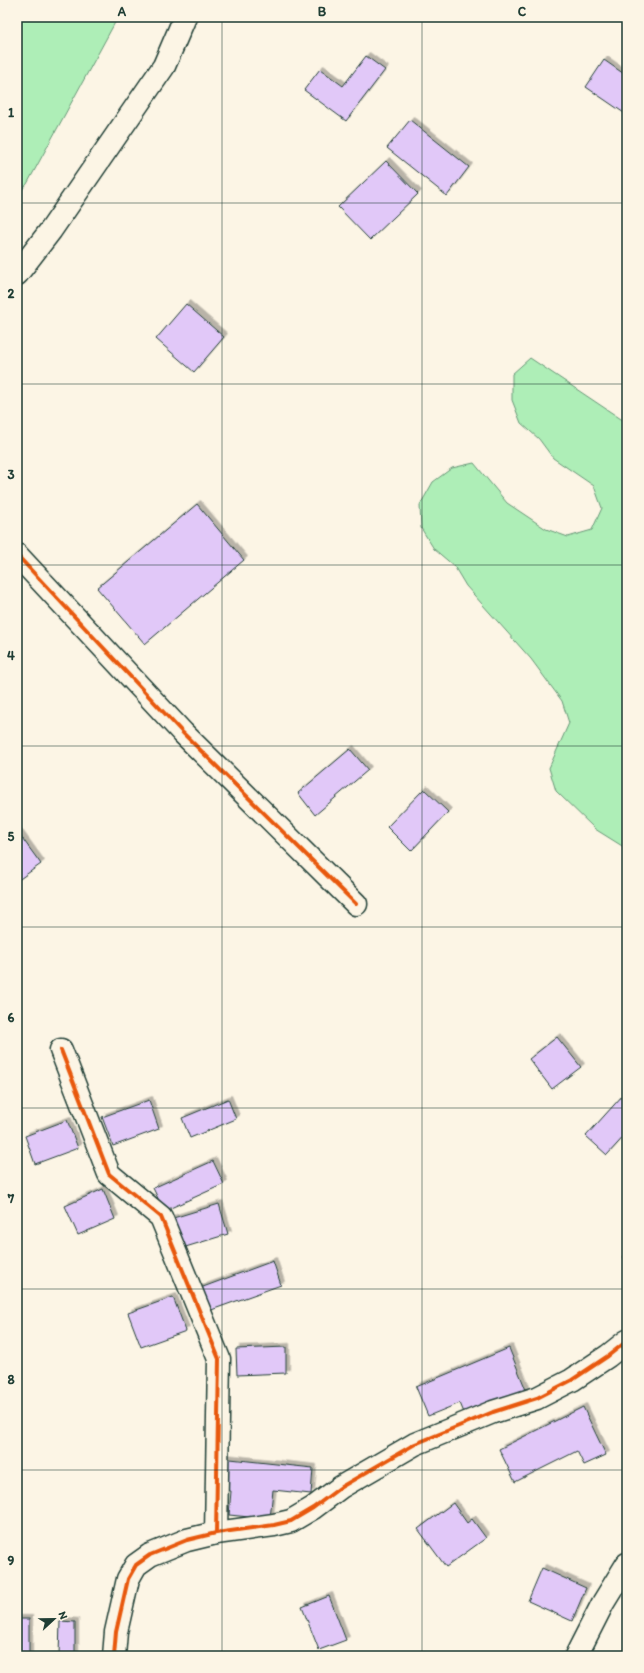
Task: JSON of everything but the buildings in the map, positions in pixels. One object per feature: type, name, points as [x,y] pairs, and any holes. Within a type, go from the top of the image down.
[{"type":"street","points":[[17,274],[51,230],[164,66],[185,17]]},
{"type":"street","points":[[17,555],[183,733],[356,904]]},
{"type":"street","points":[[61,1050],[109,1174],[161,1217],[219,1359],[216,1533]]},
{"type":"street","points":[[114,1656],[116,1632],[128,1579],[136,1565],[150,1555],[187,1540],[216,1533],[274,1526],[291,1521],[313,1508],[341,1487],[415,1444],[493,1412],[537,1398],[572,1380],[608,1356],[627,1341]]},
{"type":"street","points":[[576,1656],[603,1603],[627,1564]]},
{"type":"green space","points":[[17,17],[118,17],[27,184],[17,195]]},
{"type":"green space","points":[[530,358],[627,423],[627,849],[595,829],[556,791],[549,768],[569,723],[562,701],[531,659],[466,586],[454,566],[434,549],[421,528],[420,505],[433,482],[452,468],[474,463],[507,503],[546,529],[568,537],[592,530],[602,508],[594,486],[553,458],[539,439],[521,423],[512,400],[512,374]]},
{"type":"cycle path","points":[[17,555],[183,733],[356,904]]},
{"type":"cycle path","points":[[61,1050],[109,1174],[161,1217],[219,1359],[216,1533]]},
{"type":"cycle path","points":[[114,1656],[116,1632],[128,1579],[136,1565],[150,1555],[187,1540],[216,1533],[274,1525],[291,1521],[313,1508],[341,1487],[415,1444],[493,1412],[537,1398],[572,1380],[608,1356],[627,1341]]}]
